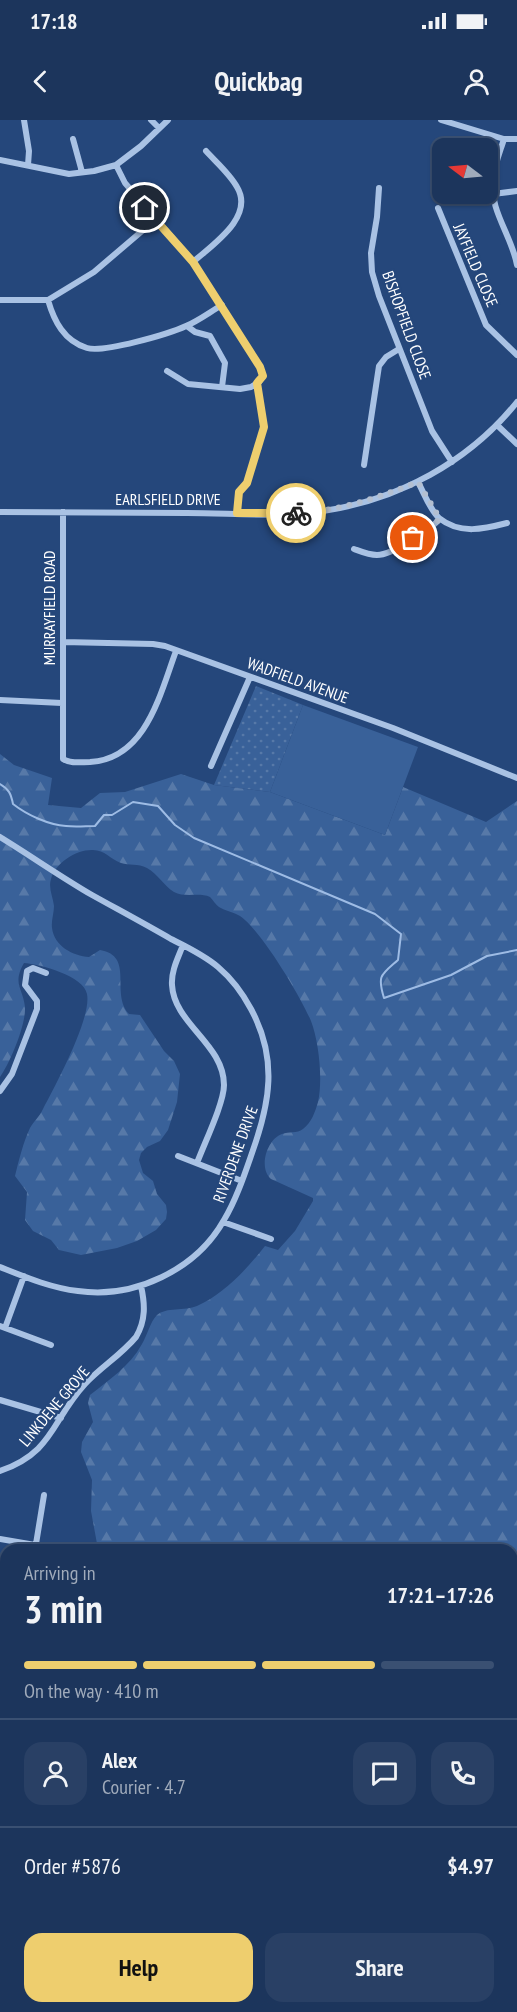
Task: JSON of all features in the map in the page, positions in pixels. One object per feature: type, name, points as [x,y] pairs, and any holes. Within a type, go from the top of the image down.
[{"type":"street","points":[[24,120],[29,151],[28,165]]},
{"type":"street","points":[[151,120],[159,128]]},
{"type":"street","points":[[0,160],[69,174],[116,165],[141,146],[168,120]]},
{"type":"street","points":[[441,120],[504,139],[517,140]]},
{"type":"street","points":[[73,139],[82,172]]},
{"type":"street","points":[[498,161],[504,139]]},
{"type":"street","points":[[193,262],[236,221],[240,209],[241,196],[237,187],[206,151]]},
{"type":"street","points":[[116,165],[125,183],[193,262],[222,305],[260,367],[263,376],[257,383],[240,389],[188,384],[167,371]]},
{"type":"street","name":"BISHOPFIELD CLOSE","points":[[379,188],[371,253],[372,272],[379,296],[432,431],[452,462]]},
{"type":"street","points":[[498,193],[517,191]]},
{"type":"street","points":[[496,204],[515,252],[517,264]]},
{"type":"street","name":"JAYFIELD CLOSE","points":[[438,208],[486,325],[517,355]]},
{"type":"street","points":[[0,300],[48,300],[94,272],[155,220]]},
{"type":"street","points":[[48,300],[53,318],[62,331],[86,348],[107,349],[188,326],[222,305]]},
{"type":"street","points":[[188,326],[195,332],[210,336],[225,363],[222,387]]},
{"type":"street","points":[[364,465],[379,366],[386,357],[399,349]]},
{"type":"street","points":[[237,513],[239,492],[247,483],[264,427],[257,383]]},
{"type":"street","name":"EARLSFIELD DRIVE","points":[[0,512],[297,513],[322,511],[377,499],[418,482],[452,462],[497,425],[517,402]]},
{"type":"street","points":[[497,425],[517,444]]},
{"type":"street","points":[[418,482],[440,519],[468,530],[480,530],[507,523]]},
{"type":"street","name":"MURRAYFIELD ROAD","points":[[63,512],[62,754],[64,761],[99,761],[124,751],[140,735],[152,714],[176,651]]},
{"type":"street","points":[[354,549],[372,555],[384,554],[413,538],[440,519]]},
{"type":"street","name":"WADFIELD AVENUE","points":[[63,642],[153,644],[393,728],[517,778]]},
{"type":"street","points":[[212,766],[250,677]]},
{"type":"street","points":[[0,700],[62,703]]},
{"type":"street","name":"RIVERDENE DRIVE","points":[[0,837],[89,893],[219,967],[235,984],[251,1009],[260,1029],[266,1052],[269,1088],[265,1114],[242,1181],[224,1222],[194,1256],[171,1273],[141,1286],[120,1291],[85,1292],[52,1286],[0,1267]]},
{"type":"street","points":[[183,945],[173,971],[171,983],[173,996],[217,1058],[225,1086],[197,1163]]},
{"type":"street","points":[[0,1091],[12,1074],[37,1009],[37,1001],[26,985],[27,971],[33,968],[46,973]]},
{"type":"street","points":[[178,1156],[242,1181]]},
{"type":"street","points":[[224,1222],[272,1239]]},
{"type":"street","points":[[24,1276],[3,1327],[51,1345]]},
{"type":"street","name":"LINKDENE GROVE","points":[[0,1471],[19,1464],[34,1454],[51,1436],[75,1395],[136,1337],[141,1329],[145,1307],[141,1286]]},
{"type":"street","points":[[0,1400],[62,1418]]},
{"type":"street","points":[[36,1544],[44,1495]]},
{"type":"street","points":[[0,1539],[22,1544]]},
{"type":"green space","points":[[256,686],[303,705],[270,792],[214,785]]},
{"type":"green space","points":[[303,705],[418,747],[385,835],[270,792]]},
{"type":"green space","points":[[0,754],[14,765],[52,778],[48,805],[81,808],[100,793],[125,792],[181,774],[214,785],[270,792],[385,835],[403,787],[486,822],[517,801],[517,1544],[97,1544],[91,1511],[92,1480],[81,1452],[82,1442],[93,1422],[88,1403],[90,1395],[119,1372],[137,1352],[157,1315],[165,1311],[197,1306],[207,1301],[234,1280],[265,1246],[278,1250],[295,1231],[313,1201],[313,1198],[271,1179],[265,1168],[265,1161],[268,1148],[277,1137],[285,1133],[301,1131],[313,1117],[318,1102],[320,1072],[314,1030],[290,981],[259,935],[240,916],[219,907],[210,897],[174,892],[147,868],[121,863],[101,851],[87,850],[68,858],[53,873],[50,889],[54,906],[52,928],[56,940],[65,949],[77,955],[89,957],[100,950],[111,954],[117,960],[120,967],[121,996],[124,1005],[129,1014],[140,1015],[164,1051],[174,1061],[180,1074],[177,1102],[168,1130],[160,1141],[147,1147],[141,1153],[139,1160],[143,1173],[153,1181],[157,1194],[166,1205],[166,1219],[156,1230],[137,1241],[117,1248],[81,1255],[59,1250],[51,1240],[33,1231],[25,1220],[27,1192],[15,1176],[30,1128],[42,1112],[64,1069],[84,1019],[87,994],[78,982],[60,972],[24,963],[19,976],[19,986],[24,1001],[25,1015],[13,1053],[0,1077]]},
{"type":"waterway","points":[[0,784],[8,790],[13,804],[31,816],[59,825],[95,826],[104,815],[112,815],[133,802],[158,806],[175,825],[194,838],[375,914],[401,934],[398,960],[382,976],[384,998],[451,975],[487,956],[517,950]]},
{"type":"way so far","points":[[296,513],[346,507],[377,499],[418,482],[440,519],[413,538]]},
{"type":"route","points":[[145,208],[193,262],[222,305],[260,367],[263,376],[257,383],[264,427],[247,483],[239,492],[237,513],[296,513]]}]
